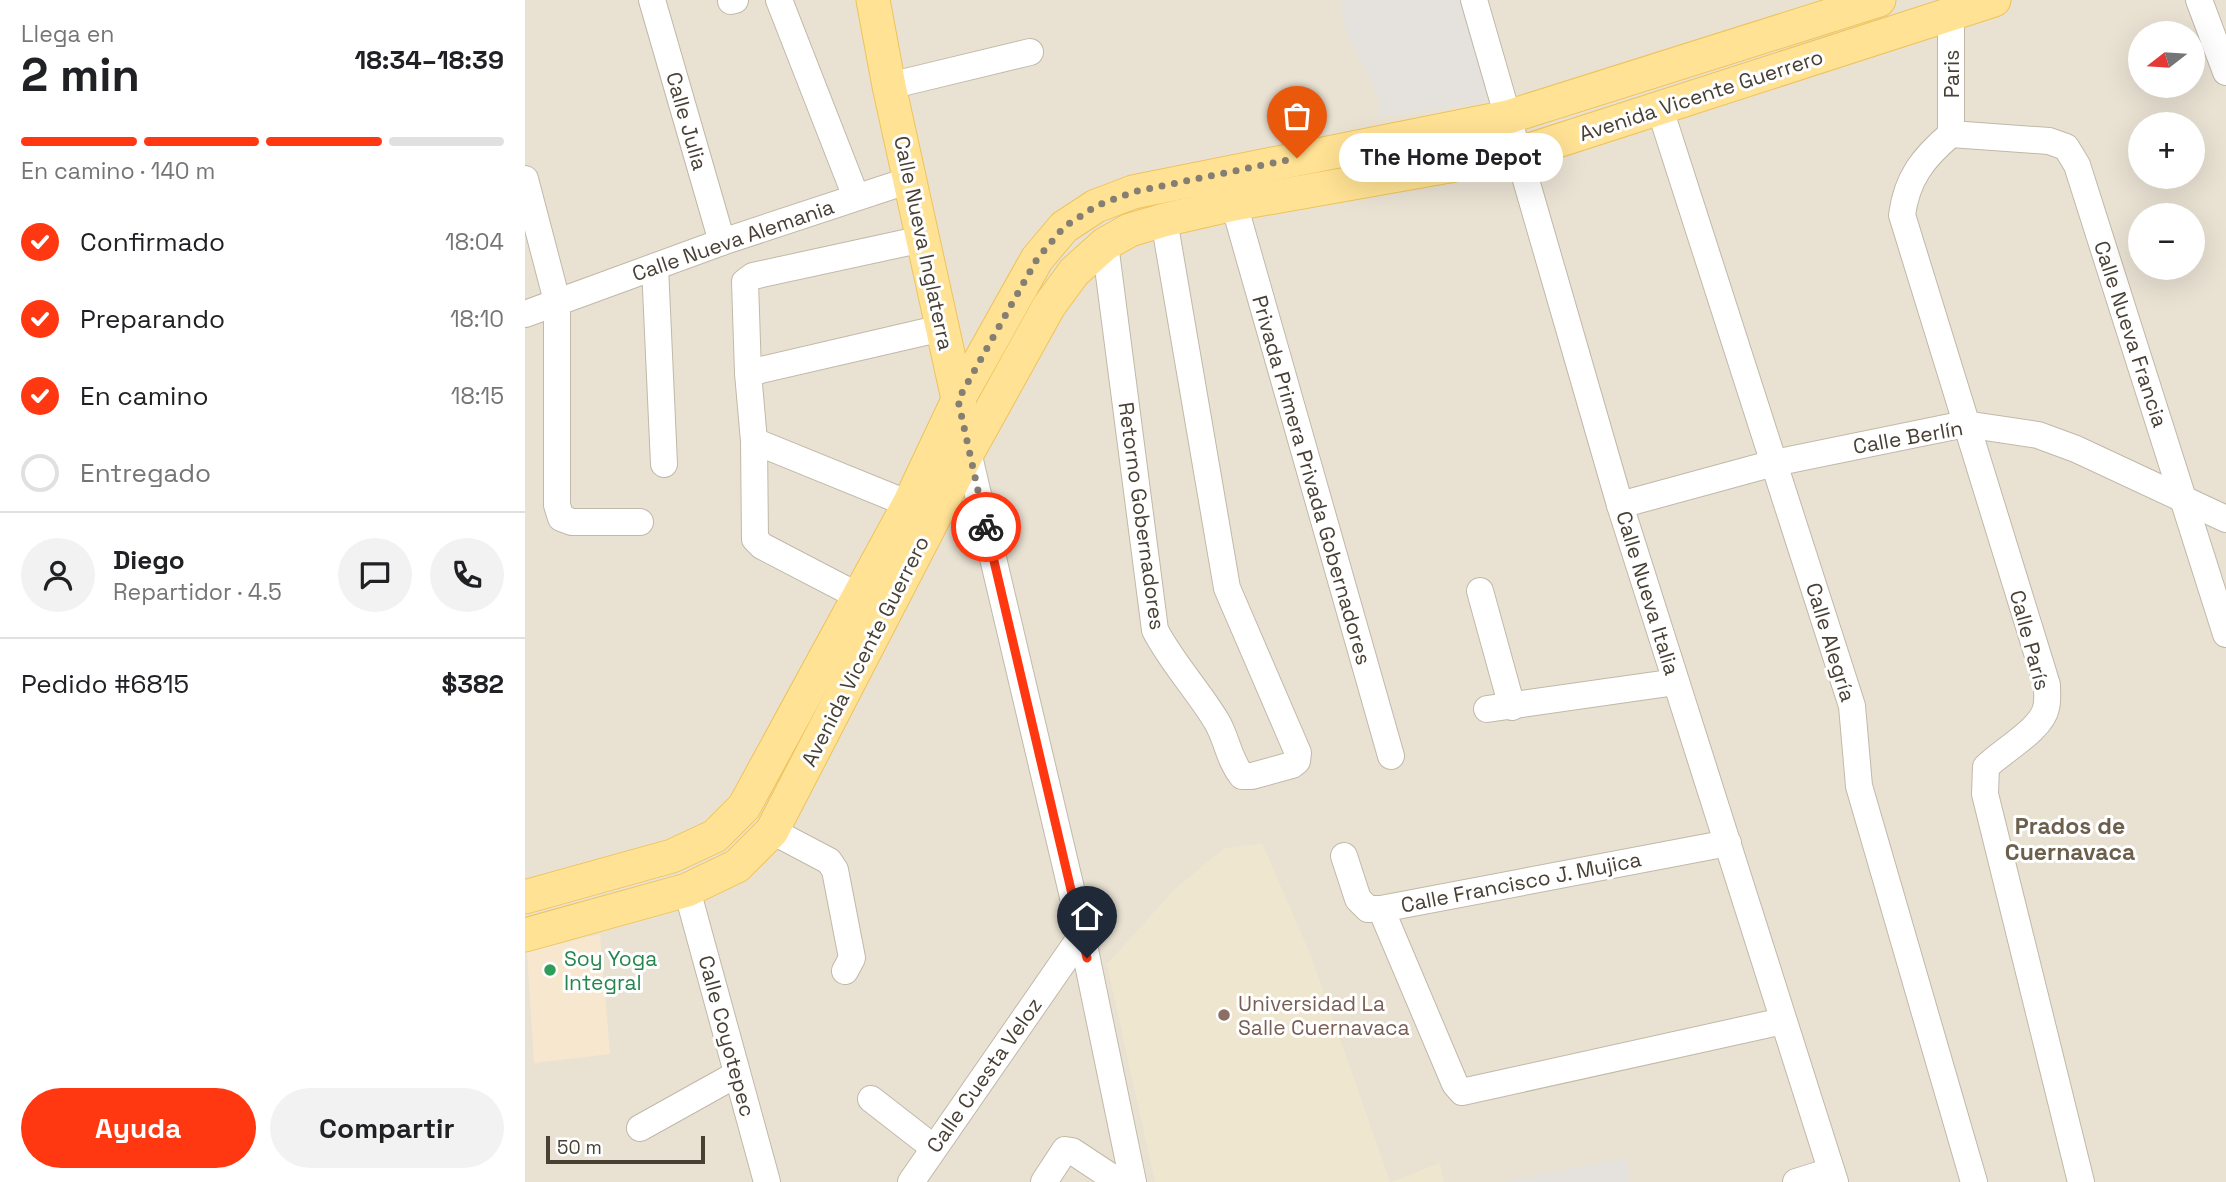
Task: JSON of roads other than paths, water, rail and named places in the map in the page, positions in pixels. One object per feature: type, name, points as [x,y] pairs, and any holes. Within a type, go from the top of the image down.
[{"type":"main road","name":"Calle Nueva Inglaterra","points":[[873,0],[968,452]]},
{"type":"main road","name":"Avenida Vicente Guerrero","points":[[525,897],[672,856],[715,836],[744,807],[908,504],[958,400],[1037,259],[1064,227],[1096,206],[1133,192],[1508,117],[1878,0]]},
{"type":"main road","name":"Avenida Vicente Guerrero","points":[[525,935],[687,890],[737,866],[772,831],[968,452],[1049,306],[1074,272],[1105,244],[1130,230],[1234,204],[1517,153],[1994,0]]},
{"type":"street","name":"Calle Julia","points":[[652,0],[722,242]]},
{"type":"street","points":[[779,0],[856,197]]},
{"type":"street","name":"Calle Nueva Italia","points":[[1474,0],[1620,505],[1833,1176]]},
{"type":"street","points":[[2199,0],[2226,72]]},
{"type":"street","name":"Paris","points":[[1951,14],[1951,134]]},
{"type":"street","points":[[889,86],[1030,52]]},
{"type":"street","name":"Calle Alegría","points":[[1660,109],[1852,706],[1859,786],[1974,1182]]},
{"type":"street","name":"Calle París","points":[[1951,134],[1933,149],[1917,170],[1905,192],[1902,215],[2047,685],[2046,709],[2039,725],[1999,753],[1986,767],[1985,794],[2081,1182]]},
{"type":"street","name":"Calle Nueva Francia","points":[[1951,134],[2049,141],[2066,146],[2077,165],[2226,634]]},
{"type":"street","points":[[525,179],[557,301],[557,505],[561,518],[572,522],[640,522]]},
{"type":"street","name":"Calle Nueva Alemania","points":[[525,314],[722,242],[909,180]]},
{"type":"street","name":"Privada Primera Privada Gobernadores","points":[[1234,204],[1391,756]]},
{"type":"street","name":"Retorno Gobernadores","points":[[1105,244],[1155,631],[1165,651],[1218,724],[1235,768],[1242,776],[1252,776],[1292,765],[1297,761],[1298,753],[1227,588],[1164,220]]},
{"type":"street","points":[[858,596],[755,540],[754,440],[748,373],[745,282],[753,276],[923,239]]},
{"type":"street","points":[[655,267],[664,464]]},
{"type":"street","points":[[748,373],[942,328]]},
{"type":"street","name":"Calle Berlín","points":[[1620,505],[1773,463],[1965,424],[2038,435],[2076,449],[2226,519]]},
{"type":"street","points":[[754,440],[908,504]]},
{"type":"street","name":"Calle Nueva Inglaterra","points":[[968,452],[1082,935],[1133,1182]]},
{"type":"street","points":[[1480,591],[1500,708],[1675,682]]},
{"type":"street","points":[[772,831],[829,861],[835,870],[852,958],[845,971]]},
{"type":"street","name":"Calle Francisco J. Mujica","points":[[1728,844],[1381,909],[1455,1084],[1462,1092],[1783,1021]]},
{"type":"street","points":[[1344,856],[1358,899],[1368,909],[1381,909]]},
{"type":"street","name":"Calle Coyotepec","points":[[687,890],[767,1182]]},
{"type":"street","name":"Calle Cuesta Veloz","points":[[911,1182],[1082,935]]},
{"type":"street","points":[[640,1128],[737,1074]]},
{"type":"street","points":[[871,1099],[933,1148]]},
{"type":"street","points":[[1044,1182],[1065,1150],[1072,1151],[1119,1182]]},
{"type":"street","points":[[1796,1182],[1833,1176]]},
{"type":"place","name":"The Home Depot","points":[[1297,158]]},
{"type":"place","name":"Soy Yoga Integral","points":[[550,970]]},
{"type":"place","name":"Universidad La Salle Cuernavaca","points":[[1224,1015]]},
{"type":"district","name":"Prados de Cuernavaca","points":[[2070,839]]}]
